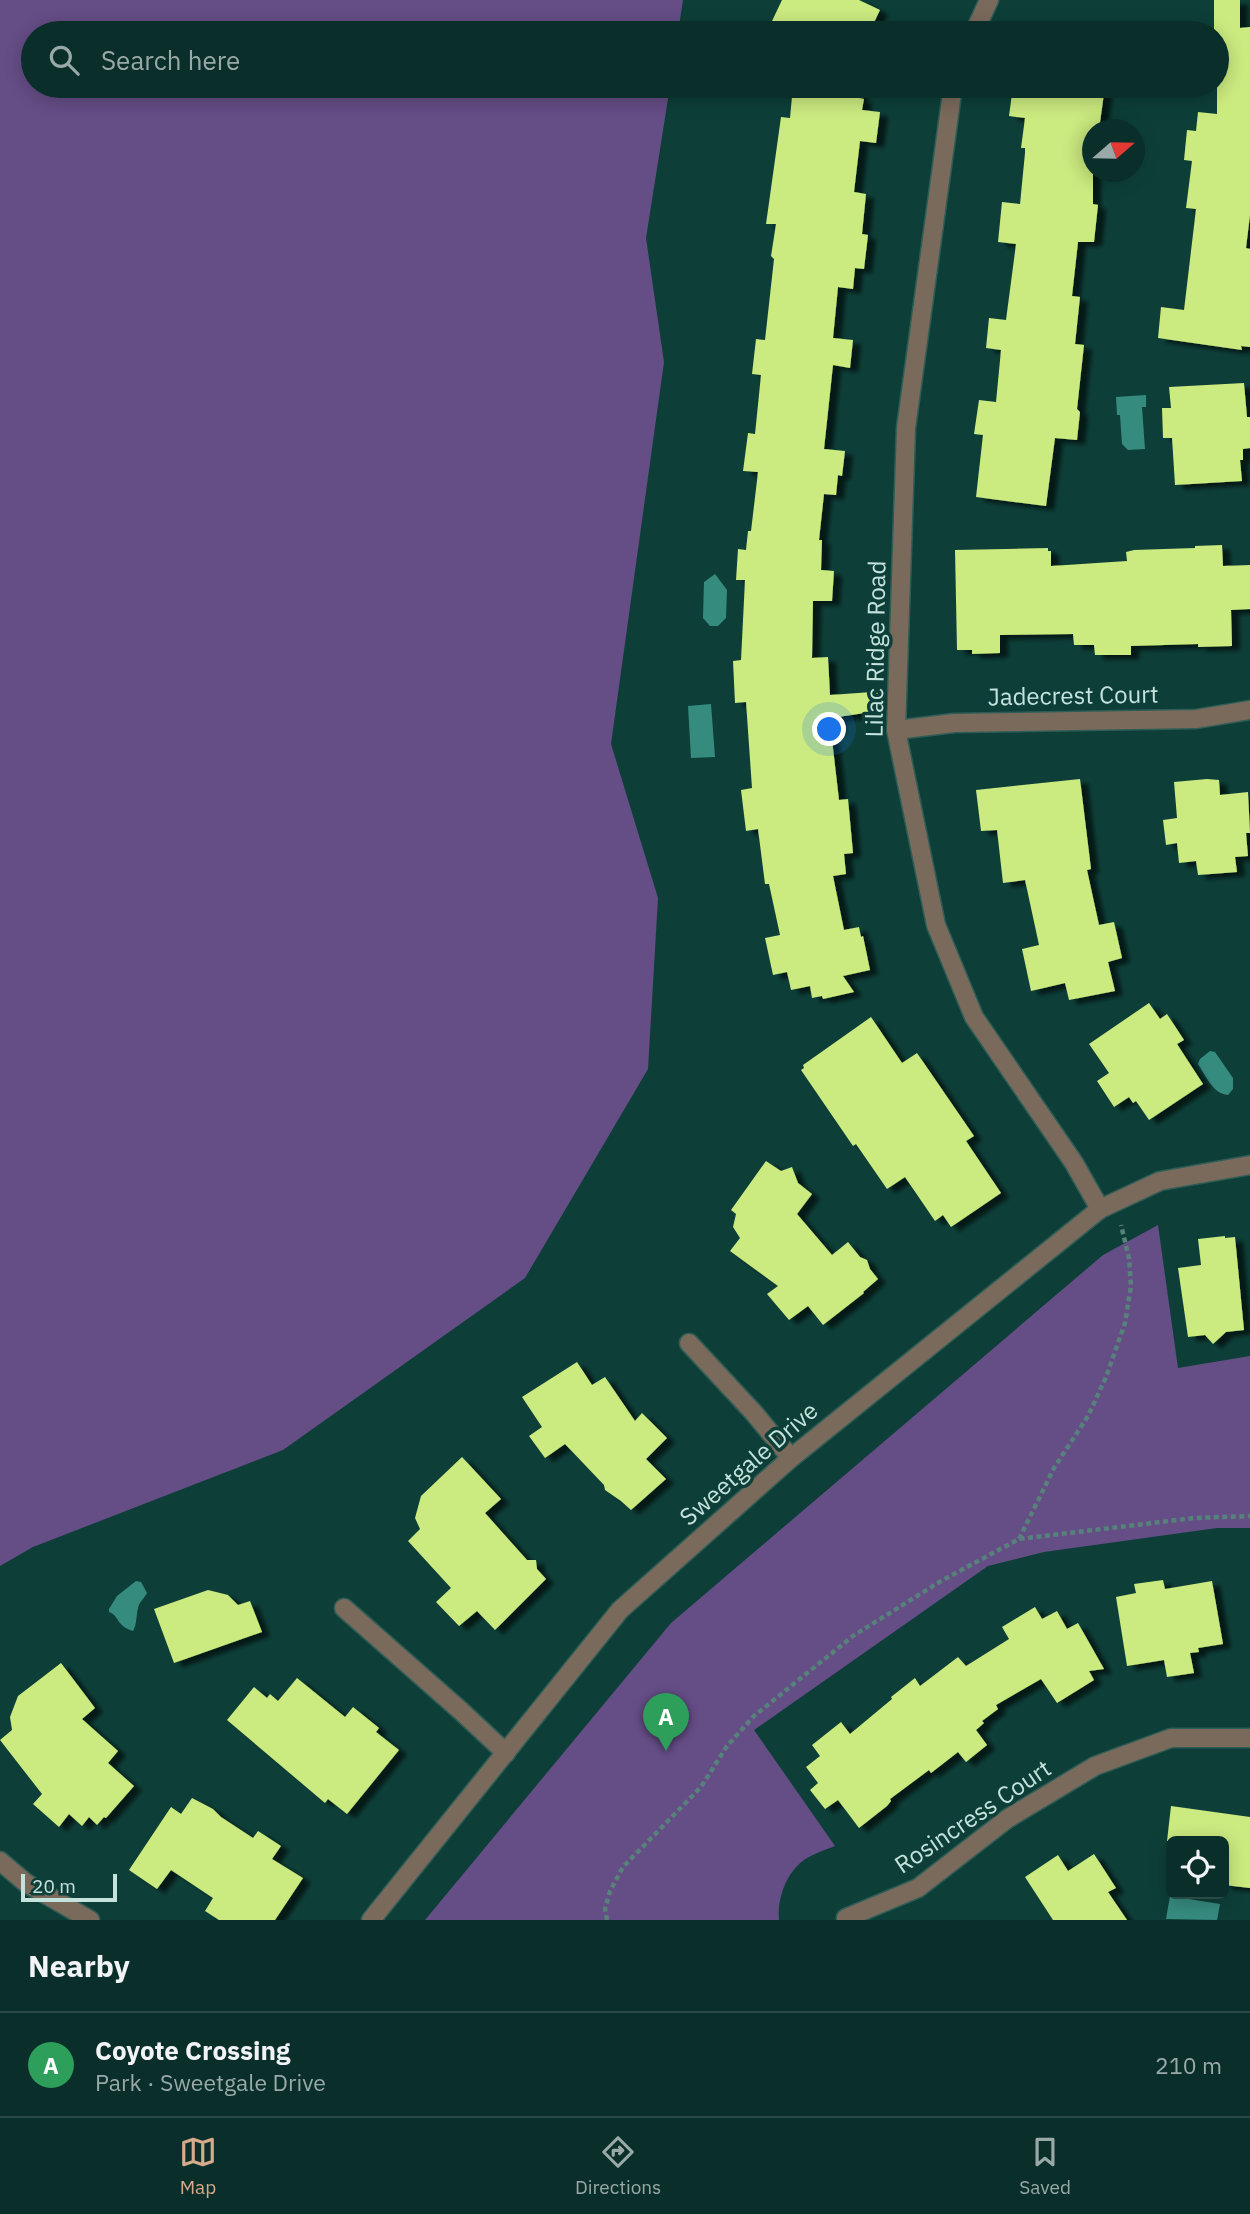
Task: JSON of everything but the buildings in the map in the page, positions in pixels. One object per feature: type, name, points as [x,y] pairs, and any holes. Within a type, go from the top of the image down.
[{"type":"street","points":[[979,21],[989,0]]},
{"type":"street","name":"Lilac Ridge Road","points":[[951,98],[906,428],[896,730],[936,925],[974,1017],[1074,1163],[1108,1205]]},
{"type":"street","name":"Jadecrest Court","points":[[896,730],[954,723],[1196,719],[1250,710]]},
{"type":"street","name":"Sweetgale Drive","points":[[371,1920],[620,1609],[791,1458],[1108,1205],[1160,1181],[1250,1165]]},
{"type":"street","points":[[689,1343],[754,1413],[791,1458]]},
{"type":"street","points":[[344,1608],[506,1753]]},
{"type":"street","name":"Rosincress Court","points":[[846,1918],[918,1888],[1007,1819],[1096,1766],[1171,1738],[1250,1738]]},
{"type":"street","points":[[0,1861],[26,1883],[90,1920]]},
{"type":"path","points":[[1019,1539],[1054,1468],[1088,1416],[1125,1323],[1131,1286],[1129,1258],[1108,1205]]},
{"type":"path","points":[[607,1920],[606,1909],[610,1891],[623,1867],[701,1787],[727,1746],[754,1716],[853,1636],[941,1581],[1019,1539],[1194,1518],[1250,1516]]},
{"type":"shaded area","points":[[0,0],[683,0],[680,21],[21,21],[21,98],[668,98],[646,238],[664,362],[611,744],[658,898],[648,1069],[525,1278],[283,1450],[33,1547],[0,1566]]},
{"type":"shaded area","points":[[1146,395],[1146,407],[1142,407],[1145,449],[1128,450],[1122,444],[1116,397]]},
{"type":"shaded area","points":[[715,574],[727,590],[726,618],[718,626],[710,626],[703,618],[704,582]]},
{"type":"shaded area","points":[[711,704],[715,757],[691,758],[688,706]]},
{"type":"shaded area","points":[[1210,1051],[1215,1052],[1233,1078],[1233,1089],[1228,1095],[1214,1088],[1198,1064]]},
{"type":"shaded area","points":[[1158,1225],[1178,1368],[1250,1356],[1250,1528],[1217,1528],[1044,1552],[988,1566],[754,1730],[835,1846],[808,1858],[792,1872],[781,1895],[779,1920],[425,1920],[671,1623],[1103,1255]]},
{"type":"shaded area","points":[[136,1581],[141,1582],[147,1593],[139,1606],[133,1631],[123,1626],[109,1609],[117,1596]]},
{"type":"shaded area","points":[[1169,1899],[1220,1904],[1217,1920],[1166,1919]]},
{"type":"place","name":"Coyote Crossing","points":[[666,1751]]}]
